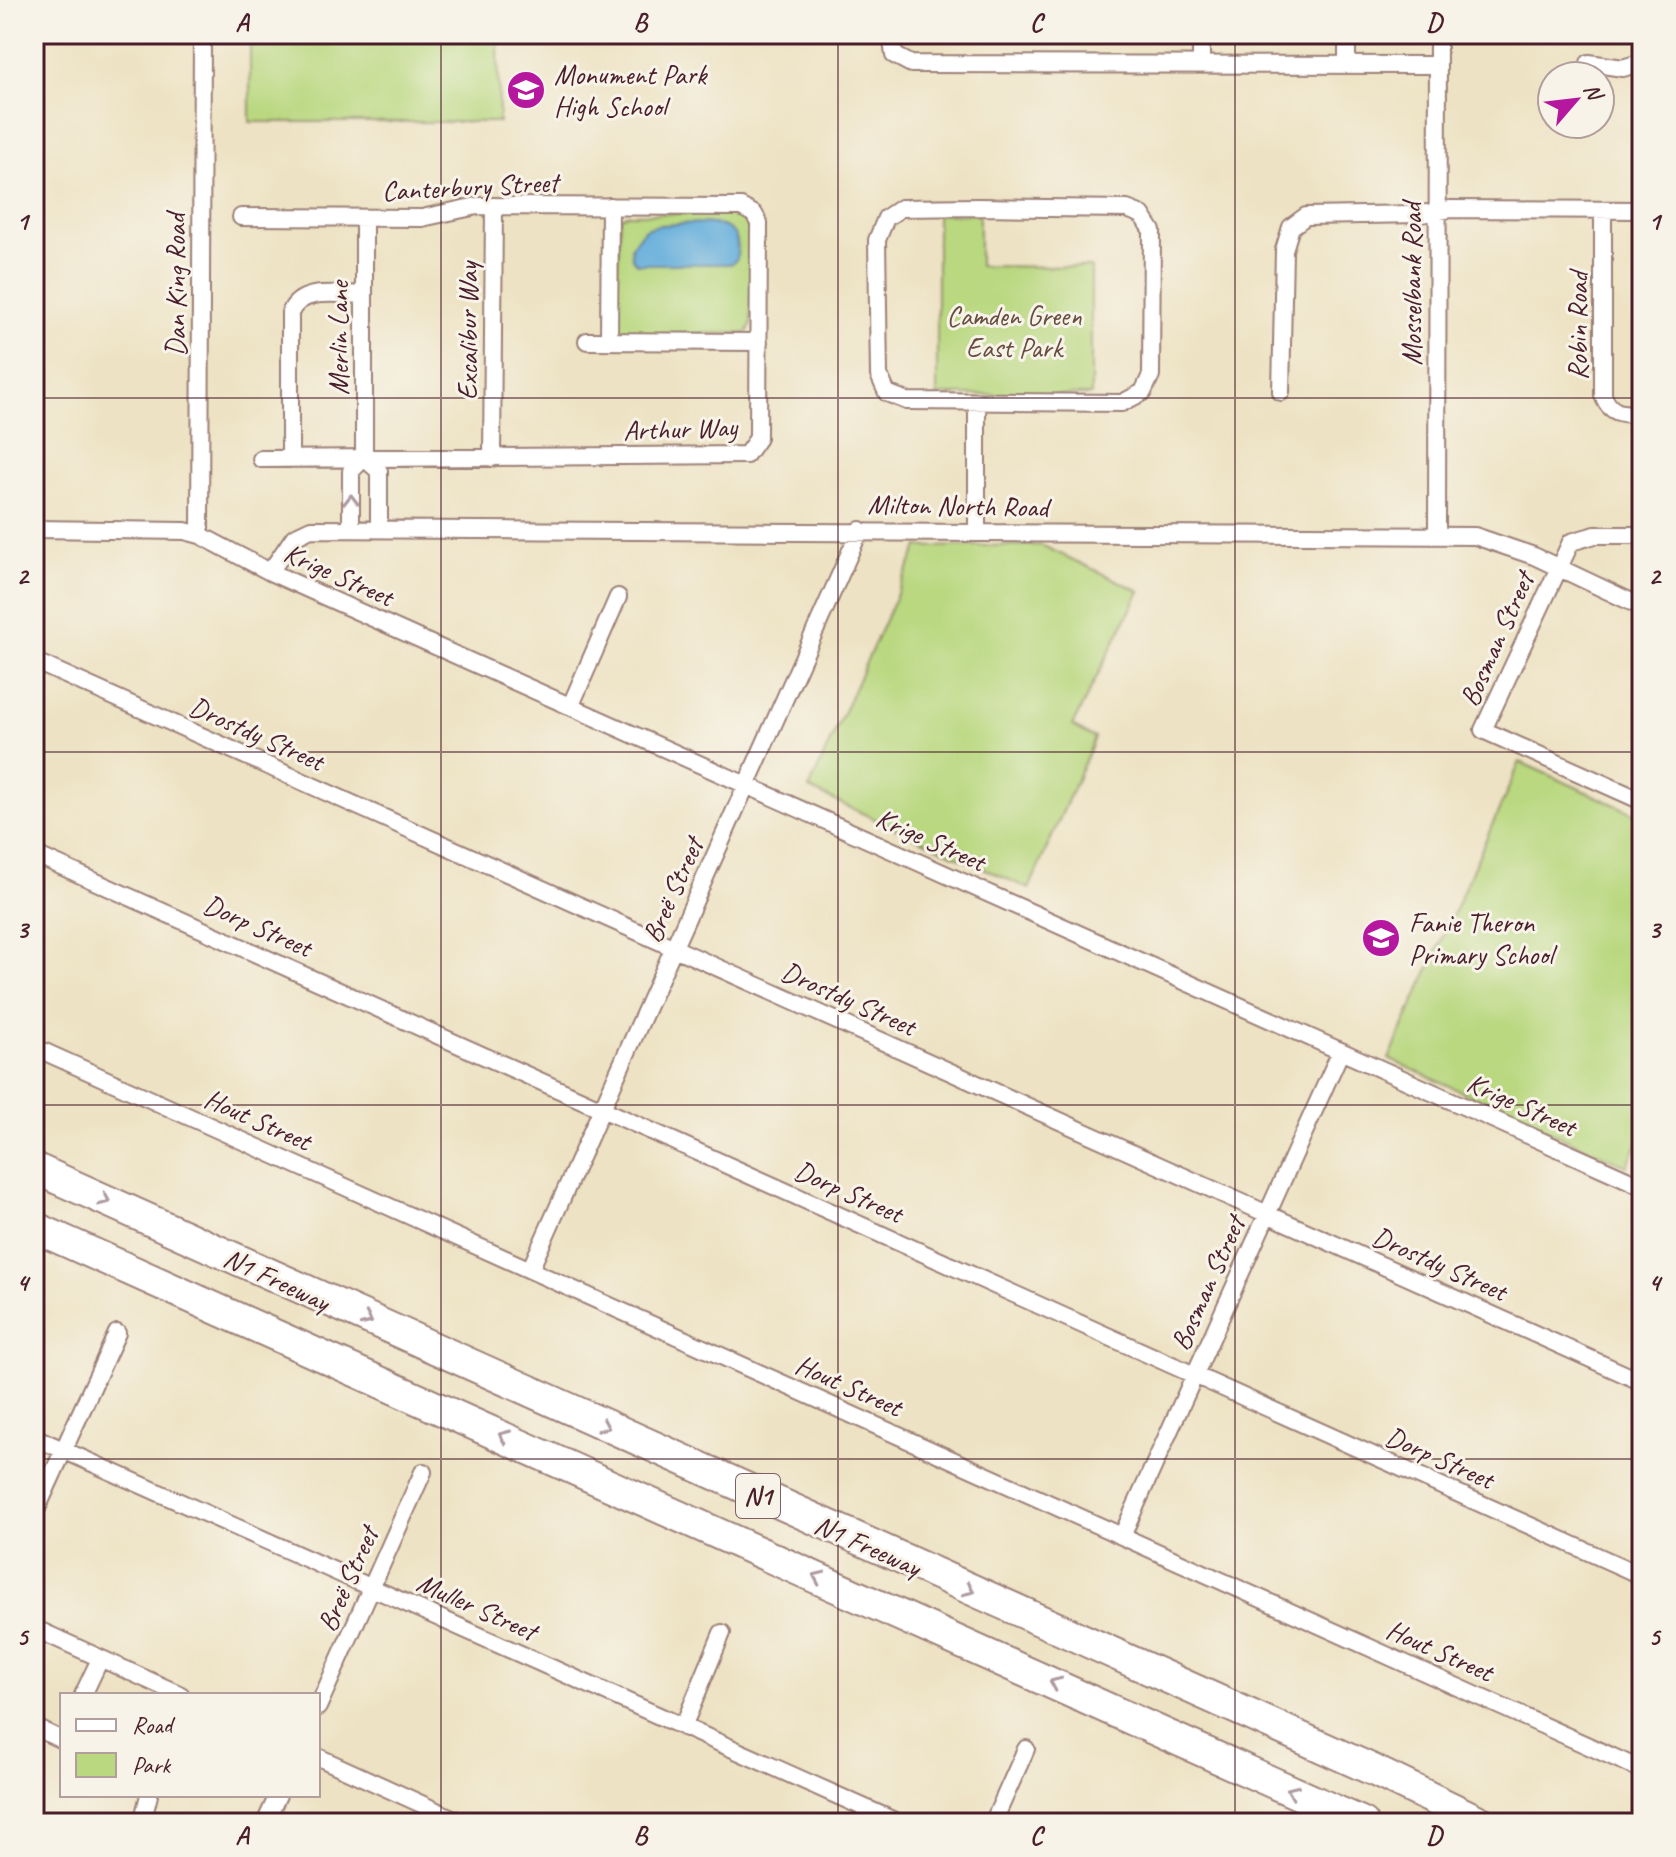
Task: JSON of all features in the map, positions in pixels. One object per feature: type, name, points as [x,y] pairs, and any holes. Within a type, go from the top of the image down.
[{"type":"highway","name":"N1 Freeway","points":[[34,1168],[1373,1770],[1483,1823]]},
{"type":"highway","name":"N1 Freeway","points":[[34,1227],[1363,1823]]},
{"type":"street","name":"Dan King Road","points":[[200,535],[202,34]]},
{"type":"street","points":[[891,34],[894,55],[911,64],[1438,65]]},
{"type":"street","points":[[1201,34],[1201,64]]},
{"type":"street","points":[[1347,34],[1347,63]]},
{"type":"street","name":"Mosselbank Road","points":[[1437,535],[1438,34]]},
{"type":"street","points":[[1616,67],[1642,62]]},
{"type":"street","name":"Canterbury Street","points":[[241,217],[422,218],[462,207],[494,206],[750,210]]},
{"type":"street","name":"Excalibur Way","points":[[492,458],[494,206]]},
{"type":"street","points":[[609,341],[610,206]]},
{"type":"street","points":[[978,207],[1127,209],[1147,220],[1152,231],[1151,375],[1143,392],[1122,403],[977,402],[898,400],[883,387],[879,375],[877,240],[886,218],[901,208],[978,207]]},
{"type":"street","name":"Arthur Way","points":[[261,459],[746,455],[758,438],[759,223],[750,210]]},
{"type":"street","name":"Robin Road","points":[[1603,210],[1603,395],[1609,406],[1619,413],[1642,414]]},
{"type":"street","points":[[1281,392],[1284,250],[1291,227],[1315,214],[1642,210]]},
{"type":"street","name":"Merlin Lane","points":[[351,529],[351,471],[364,458],[364,218]]},
{"type":"street","points":[[290,459],[290,313],[293,305],[308,295],[364,295]]},
{"type":"street","points":[[587,341],[759,342]]},
{"type":"street","points":[[977,402],[977,532]]},
{"type":"street","name":"Merlin Lane","points":[[364,458],[379,471],[379,529]]},
{"type":"street","points":[[34,529],[169,530],[200,535]]},
{"type":"street","name":"Milton North Road","points":[[270,572],[294,537],[304,531],[351,529],[1437,535],[1485,537],[1642,607]]},
{"type":"street","name":"Breë Street","points":[[530,1270],[860,530]]},
{"type":"street","name":"Krige Street","points":[[200,535],[270,572],[1642,1186]]},
{"type":"street","points":[[1556,568],[1575,539],[1595,535],[1642,535]]},
{"type":"street","name":"Bosman Street","points":[[1556,568],[1483,730],[1642,801]]},
{"type":"street","points":[[571,705],[618,597]]},
{"type":"street","name":"Drostdy Street","points":[[34,661],[1642,1382]]},
{"type":"street","name":"Dorp Street","points":[[34,854],[1642,1576]]},
{"type":"street","name":"Hout Street","points":[[34,1047],[1642,1770]]},
{"type":"street","name":"Bosman Street","points":[[1122,1536],[1340,1053]]},
{"type":"street","points":[[34,1515],[117,1333]]},
{"type":"street","name":"Muller Street","points":[[34,1437],[899,1823]]},
{"type":"street","name":"Breë Street","points":[[320,1703],[423,1472]]},
{"type":"street","points":[[34,1628],[176,1693]]},
{"type":"street","points":[[683,1727],[722,1633]]},
{"type":"street","points":[[84,1693],[100,1659]]},
{"type":"street","points":[[34,1727],[60,1738]]},
{"type":"street","points":[[993,1823],[1026,1749]]},
{"type":"street","points":[[320,1758],[463,1823]]},
{"type":"street","points":[[142,1823],[148,1797]]},
{"type":"street","points":[[265,1823],[277,1797]]},
{"type":"green space","points":[[250,34],[498,34],[499,122],[250,122]]},
{"type":"green space","points":[[739,213],[751,224],[751,325],[747,333],[625,335],[615,323],[620,218],[627,214]]},
{"type":"green space","name":"Camden Green East Park","points":[[937,214],[979,214],[979,266],[1091,267],[1091,395],[937,395]]},
{"type":"green space","points":[[1041,545],[1140,591],[1072,726],[1095,738],[1029,889],[809,789],[918,547]]},
{"type":"green space","points":[[1520,762],[1642,817],[1642,1133],[1627,1166],[1389,1059]]},
{"type":"water","points":[[659,225],[719,225],[737,239],[737,259],[731,264],[637,264],[632,258],[631,246],[645,229]]},
{"type":"place","name":"Monument Park High School","points":[[526,90]]},
{"type":"place","name":"Fanie Theron Primary School","points":[[1381,938]]}]
